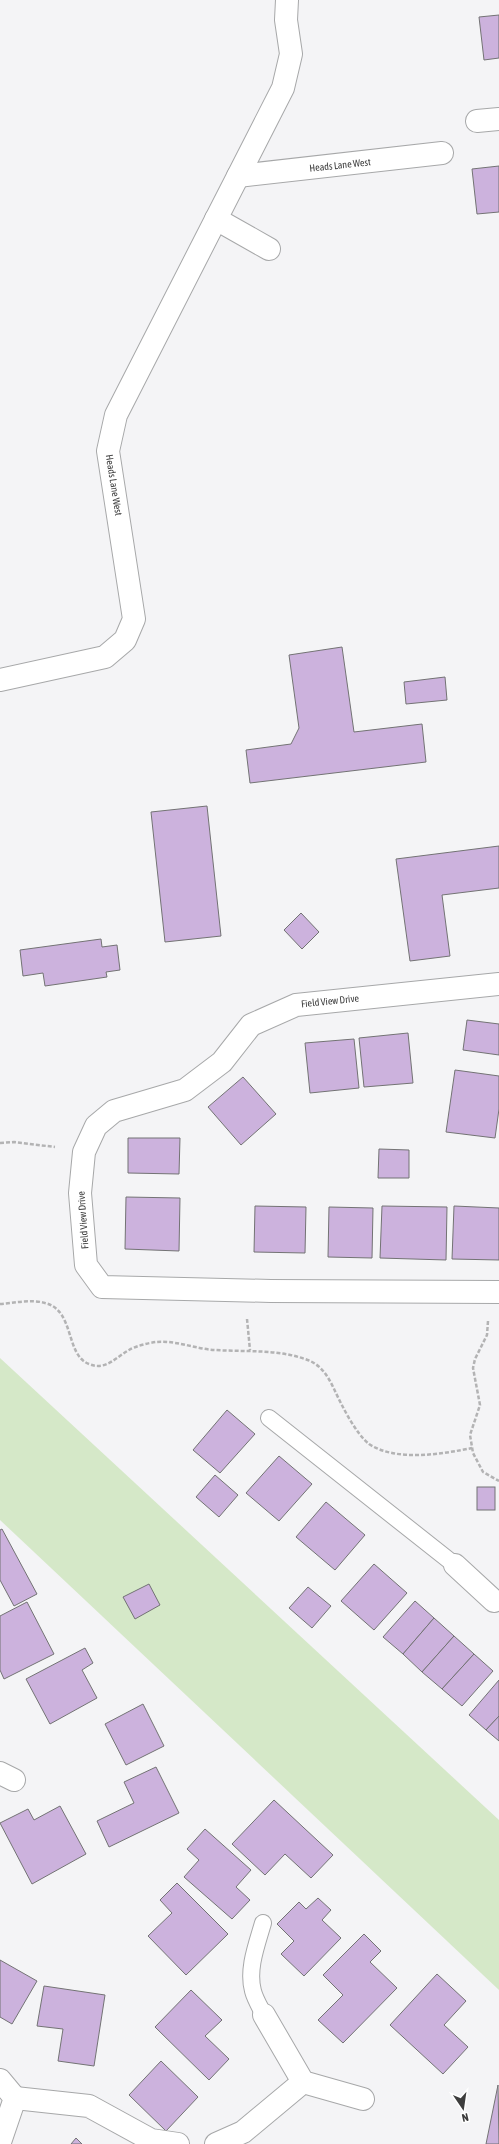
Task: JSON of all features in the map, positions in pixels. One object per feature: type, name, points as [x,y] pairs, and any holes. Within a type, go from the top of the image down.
[{"type":"street","name":"Heads Lane West","points":[[0,680],[105,657],[125,640],[134,619],[108,451],[116,415],[283,88],[290,54],[286,20],[286,0]]},
{"type":"street","points":[[477,121],[499,119]]},
{"type":"street","name":"Heads Lane West","points":[[238,176],[442,153]]},
{"type":"street","points":[[216,219],[269,249]]},
{"type":"street","name":"Field View Drive","points":[[494,1292],[102,1287],[86,1265],[80,1193],[84,1152],[96,1126],[114,1111],[185,1090],[222,1062],[251,1025],[296,1005],[499,984]]},
{"type":"street","points":[[455,1565],[497,1599]]},
{"type":"street","points":[[264,2015],[303,2082],[363,2099]]},
{"type":"street","points":[[0,2080],[15,2098],[89,2106],[151,2140],[178,2144]]},
{"type":"street","points":[[216,2144],[243,2132],[303,2082]]},
{"type":"street","points":[[0,2142],[15,2098]]},
{"type":"lane","points":[[269,1418],[455,1565]]},
{"type":"lane","points":[[263,1923],[254,1955],[253,1991],[264,2015]]},
{"type":"path","points":[[0,1143],[14,1142],[54,1146],[70,1151],[84,1152]]},
{"type":"path","points":[[494,1292],[487,1335],[475,1359],[473,1368],[480,1404],[470,1435],[472,1448],[484,1472],[499,1481]]},
{"type":"path","points":[[0,1304],[46,1303],[61,1313],[78,1356],[89,1364],[106,1366],[130,1349],[156,1342],[215,1350],[245,1350],[284,1353],[307,1359],[320,1366],[328,1376],[345,1410],[368,1443],[385,1453],[427,1455],[472,1448]]},
{"type":"green space","points":[[0,1358],[499,1820],[499,1990],[0,1520]]},
{"type":"building","points":[[499,15],[499,58],[484,60],[479,17]]},
{"type":"building","points":[[499,166],[499,212],[477,214],[472,169]]},
{"type":"building","points":[[342,647],[354,732],[422,724],[426,762],[250,783],[246,750],[291,744],[299,728],[289,655]]},
{"type":"building","points":[[445,677],[447,700],[406,704],[404,682]]},
{"type":"building","points":[[207,806],[221,936],[165,942],[151,812]]},
{"type":"building","points":[[499,846],[499,888],[442,895],[450,956],[410,961],[396,859]]},
{"type":"building","points":[[301,913],[319,932],[302,949],[284,930]]},
{"type":"building","points":[[101,939],[102,947],[117,945],[120,970],[106,972],[107,977],[45,986],[43,973],[23,976],[20,950]]},
{"type":"building","points":[[467,1020],[499,1024],[499,1055],[463,1050]]},
{"type":"building","points":[[408,1033],[413,1083],[364,1087],[359,1038]]},
{"type":"building","points":[[354,1039],[359,1088],[310,1093],[305,1043]]},
{"type":"building","points":[[455,1070],[499,1076],[499,1109],[495,1138],[446,1132]]},
{"type":"building","points":[[243,1077],[276,1114],[241,1145],[208,1107]]},
{"type":"building","points":[[128,1138],[180,1138],[179,1174],[128,1173]]},
{"type":"building","points":[[379,1149],[409,1150],[409,1178],[378,1178]]},
{"type":"building","points":[[126,1197],[180,1198],[179,1251],[125,1249]]},
{"type":"building","points":[[255,1206],[306,1207],[305,1253],[254,1252]]},
{"type":"building","points":[[382,1206],[447,1207],[446,1260],[380,1258]]},
{"type":"building","points":[[454,1206],[499,1208],[499,1260],[452,1259]]},
{"type":"building","points":[[329,1207],[373,1208],[372,1258],[328,1257]]},
{"type":"building","points":[[227,1410],[255,1434],[220,1473],[193,1450]]},
{"type":"building","points":[[279,1456],[312,1484],[279,1521],[246,1493]]},
{"type":"building","points":[[215,1475],[238,1495],[219,1517],[196,1497]]},
{"type":"building","points":[[477,1487],[495,1487],[495,1510],[477,1510]]},
{"type":"building","points":[[326,1502],[365,1535],[335,1570],[296,1537]]},
{"type":"building","points":[[2,1529],[37,1594],[14,1606],[0,1580],[0,1530]]},
{"type":"building","points":[[374,1564],[407,1593],[374,1630],[341,1601]]},
{"type":"building","points":[[149,1584],[160,1605],[135,1619],[123,1597]]},
{"type":"building","points":[[308,1587],[331,1606],[312,1628],[289,1608]]},
{"type":"building","points":[[415,1601],[434,1618],[403,1654],[383,1637]]},
{"type":"building","points":[[27,1602],[54,1654],[4,1679],[0,1670],[0,1616]]},
{"type":"building","points":[[434,1618],[454,1636],[422,1672],[403,1654]]},
{"type":"building","points":[[454,1636],[474,1654],[442,1689],[422,1672]]},
{"type":"building","points":[[85,1648],[93,1663],[82,1670],[97,1698],[50,1724],[26,1679]]},
{"type":"building","points":[[474,1654],[493,1671],[462,1706],[442,1689]]},
{"type":"building","points":[[499,1680],[499,1716],[486,1730],[469,1715]]},
{"type":"building","points":[[143,1704],[164,1746],[126,1765],[105,1724]]},
{"type":"building","points":[[499,1716],[499,1741],[486,1730]]},
{"type":"building","points":[[156,1767],[179,1813],[109,1847],[97,1821],[134,1803],[124,1782]]},
{"type":"building","points":[[274,1800],[333,1855],[311,1878],[285,1854],[265,1875],[232,1844]]},
{"type":"building","points":[[60,1806],[86,1854],[32,1884],[0,1823],[28,1809],[34,1820]]},
{"type":"building","points":[[205,1829],[251,1870],[236,1887],[250,1900],[232,1919],[184,1877],[199,1860],[187,1849]]},
{"type":"building","points":[[177,1883],[228,1934],[186,1975],[148,1936],[172,1913],[160,1900]]},
{"type":"building","points":[[318,1898],[331,1910],[322,1920],[341,1938],[304,1976],[281,1954],[294,1941],[277,1924],[299,1902],[306,1909]]},
{"type":"building","points":[[364,1934],[381,1951],[370,1962],[397,1988],[343,2043],[318,2020],[343,1995],[323,1975]]},
{"type":"building","points":[[0,1960],[37,1981],[12,2024],[0,2017]]},
{"type":"building","points":[[437,1974],[466,2001],[444,2025],[468,2047],[443,2074],[390,2025]]},
{"type":"building","points":[[44,1986],[105,1995],[94,2066],[58,2061],[63,2029],[37,2026]]},
{"type":"building","points":[[191,1990],[222,2020],[205,2036],[229,2059],[209,2080],[155,2027]]},
{"type":"building","points":[[161,2061],[198,2097],[166,2131],[129,2095]]},
{"type":"building","points":[[498,2085],[499,2144],[486,2144]]},
{"type":"building","points":[[76,2138],[82,2144],[71,2144]]}]
